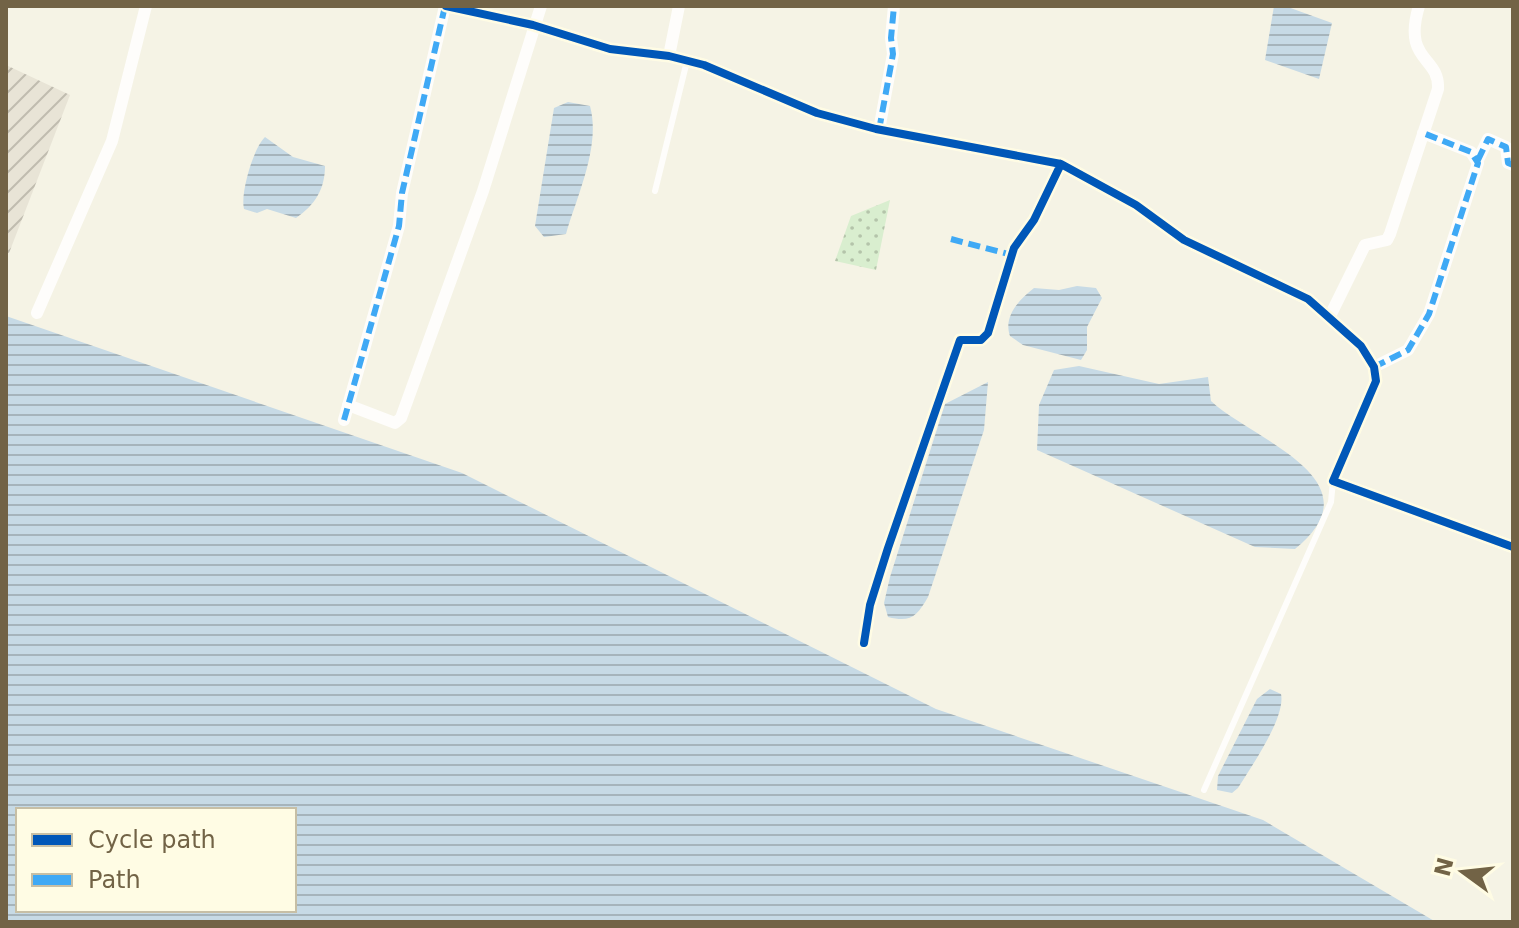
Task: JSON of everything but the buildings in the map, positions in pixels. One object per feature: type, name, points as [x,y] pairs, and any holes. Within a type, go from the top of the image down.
[{"type":"street","points":[[37,313],[112,141],[146,6]]},
{"type":"street","points":[[344,420],[399,226],[402,193],[446,6],[533,25],[610,49],[687,61],[733,75],[817,113],[879,130],[1061,164],[1136,205],[1184,240],[1286,286],[1330,316],[1361,346],[1374,367],[1376,381],[1333,481],[1513,547]]},
{"type":"street","points":[[348,405],[395,423],[401,418],[483,191],[541,6]]},
{"type":"street","points":[[669,56],[679,6]]},
{"type":"street","points":[[879,130],[893,54],[894,6]]},
{"type":"street","points":[[1330,316],[1365,245],[1387,240],[1390,234],[1438,81],[1414,40],[1412,30],[1419,6]]},
{"type":"street","points":[[1423,133],[1464,148],[1478,160]]},
{"type":"street","points":[[1374,367],[1408,350],[1429,314],[1478,160],[1488,139],[1506,147],[1508,163],[1513,165]]},
{"type":"street","points":[[864,643],[870,605],[888,548],[960,340],[981,340],[988,333],[1014,248],[1034,220],[1061,164]]},
{"type":"lane","points":[[655,191],[687,61]]},
{"type":"lane","points":[[1204,790],[1331,502],[1333,481]]},
{"type":"shaded area","points":[[6,65],[70,95],[9,253],[6,252]]},
{"type":"green space","points":[[890,200],[876,270],[835,261],[851,216]]},
{"type":"water","points":[[1274,6],[1285,6],[1332,23],[1319,79],[1265,60]]},
{"type":"water","points":[[568,102],[590,106],[593,121],[590,154],[566,234],[544,237],[535,226],[554,108]]},
{"type":"water","points":[[265,137],[293,157],[325,166],[318,196],[296,218],[267,209],[257,213],[244,209],[249,171]]},
{"type":"water","points":[[1077,286],[1096,288],[1102,298],[1087,327],[1087,350],[1081,360],[1023,345],[1010,336],[1011,315],[1018,303],[1034,288],[1059,290]]},
{"type":"water","points":[[6,316],[462,473],[936,709],[1263,820],[1436,922],[6,922]]},
{"type":"water","points":[[1079,366],[1159,384],[1208,377],[1211,401],[1278,446],[1300,463],[1317,482],[1324,502],[1318,524],[1295,549],[1255,547],[1037,450],[1039,405],[1054,370]]},
{"type":"water","points":[[988,382],[984,430],[928,597],[920,609],[908,618],[888,617],[884,603],[890,577],[945,404]]},
{"type":"water","points":[[1270,689],[1281,694],[1281,704],[1266,742],[1238,788],[1232,793],[1217,790],[1218,776],[1257,699]]},
{"type":"marked path","points":[[344,420],[399,226],[402,193],[445,6]]},
{"type":"marked path","points":[[879,130],[893,54],[894,6]]},
{"type":"marked path","points":[[1374,367],[1408,350],[1429,314],[1478,163],[1471,152],[1423,133]]},
{"type":"marked path","points":[[1478,160],[1488,139],[1506,147],[1508,163],[1513,165]]},
{"type":"marked path","points":[[951,239],[1012,255]]},
{"type":"cycle path","points":[[446,6],[533,25],[610,49],[669,56],[704,65],[817,113],[876,129],[1061,164],[1136,205],[1184,240],[1308,299],[1361,346],[1374,367],[1376,381],[1333,481],[1513,547]]},
{"type":"cycle path","points":[[864,643],[870,605],[888,548],[960,340],[981,340],[988,333],[1014,248],[1034,220],[1061,164]]}]
